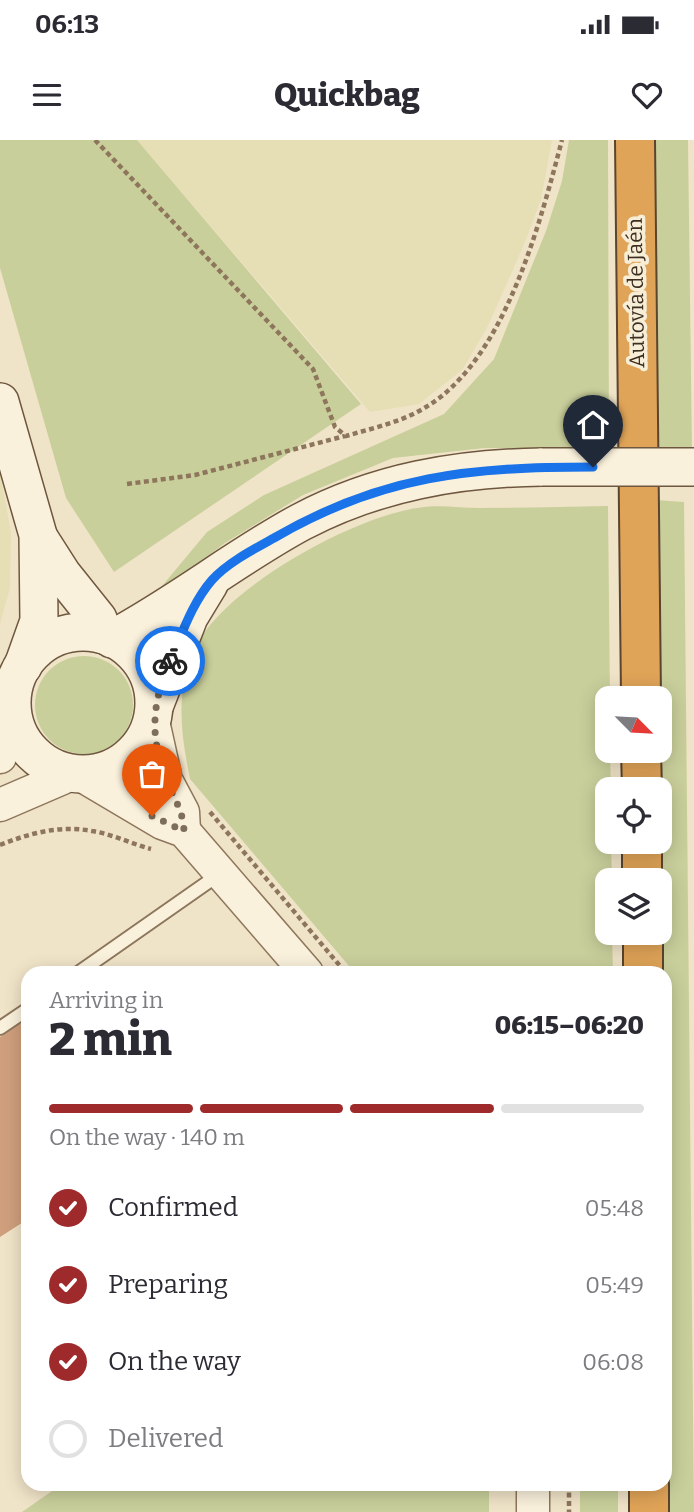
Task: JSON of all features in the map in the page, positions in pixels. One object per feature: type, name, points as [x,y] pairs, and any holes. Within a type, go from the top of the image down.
[{"type":"highway","name":"Autovía de Jaén","points":[[635,140],[641,686]]},
{"type":"highway","points":[[643,945],[643,966]]},
{"type":"highway","points":[[649,1491],[649,1512]]},
{"type":"main road","points":[[0,402],[38,535],[41,587],[39,621],[14,687],[12,709],[18,732],[31,752],[49,766],[76,775],[105,772],[126,761],[143,743],[189,617],[212,579]]},
{"type":"main road","points":[[108,637],[158,615],[254,549],[347,500],[444,474],[542,467],[694,467]]},
{"type":"main road","points":[[38,535],[62,575],[99,618],[108,637]]},
{"type":"main road","points":[[22,667],[34,652],[58,638],[86,632],[108,637],[125,645],[141,661],[151,682],[154,712]]},
{"type":"street","points":[[0,757],[12,709]]},
{"type":"street","points":[[154,712],[166,780],[183,812],[184,831]]},
{"type":"street","points":[[0,805],[76,775],[162,823],[184,831],[301,966]]},
{"type":"street","points":[[533,1491],[533,1512]]},
{"type":"lane","points":[[88,966],[221,873]]},
{"type":"lane","points":[[0,1028],[21,1014]]},
{"type":"path","points":[[95,140],[313,369],[335,427],[346,436]]},
{"type":"path","points":[[127,484],[195,475],[398,421],[427,407],[452,388],[474,364],[520,277],[545,204],[562,140]]},
{"type":"path","points":[[569,1491],[569,1512]]},
{"type":"shaded area","points":[[137,140],[552,140],[541,200],[523,247],[487,328],[462,370],[419,404],[370,412]]},
{"type":"shaded area","points":[[0,472],[11,533],[10,588],[0,624]]},
{"type":"green space","points":[[0,140],[137,140],[361,404],[114,572],[66,498],[0,268]]},
{"type":"green space","points":[[569,140],[608,140],[609,449],[485,448],[393,458],[303,495],[225,543],[152,598],[207,532],[264,495],[444,414],[494,359],[546,231],[562,181]]},
{"type":"green space","points":[[648,140],[688,140],[692,453],[651,453]]},
{"type":"green space","points":[[655,500],[684,502],[694,1512],[663,1512],[663,1491],[672,1491],[672,966],[659,966],[659,945],[672,945],[672,868],[659,868],[659,854],[672,854],[672,777],[660,777],[660,763],[672,763],[672,686],[660,686]]},
{"type":"green space","points":[[432,506],[608,506],[610,686],[595,686],[595,763],[610,763],[611,777],[595,777],[595,854],[611,854],[612,868],[595,868],[595,945],[612,945],[613,966],[349,966],[190,779],[182,714],[184,682],[194,650],[209,627],[231,603],[260,581],[325,541],[390,514]]},
{"type":"green space","points":[[84,656],[103,659],[119,670],[130,686],[133,705],[130,724],[119,740],[103,751],[84,754],[65,751],[49,740],[38,724],[35,705],[38,686],[49,670],[65,659]]},
{"type":"green space","points":[[52,1491],[489,1491],[489,1512],[22,1512]]},
{"type":"green space","points":[[580,1491],[618,1491],[618,1512],[580,1512]]},
{"type":"building","points":[[21,1024],[21,1224],[0,1237],[0,1037]]},
{"type":"way so far","points":[[152,816],[184,831],[183,812],[166,780],[153,721],[155,704],[170,661]]},
{"type":"route","points":[[170,661],[189,617],[212,579],[254,549],[302,521],[347,500],[397,484],[444,474],[492,468],[593,467]]}]
